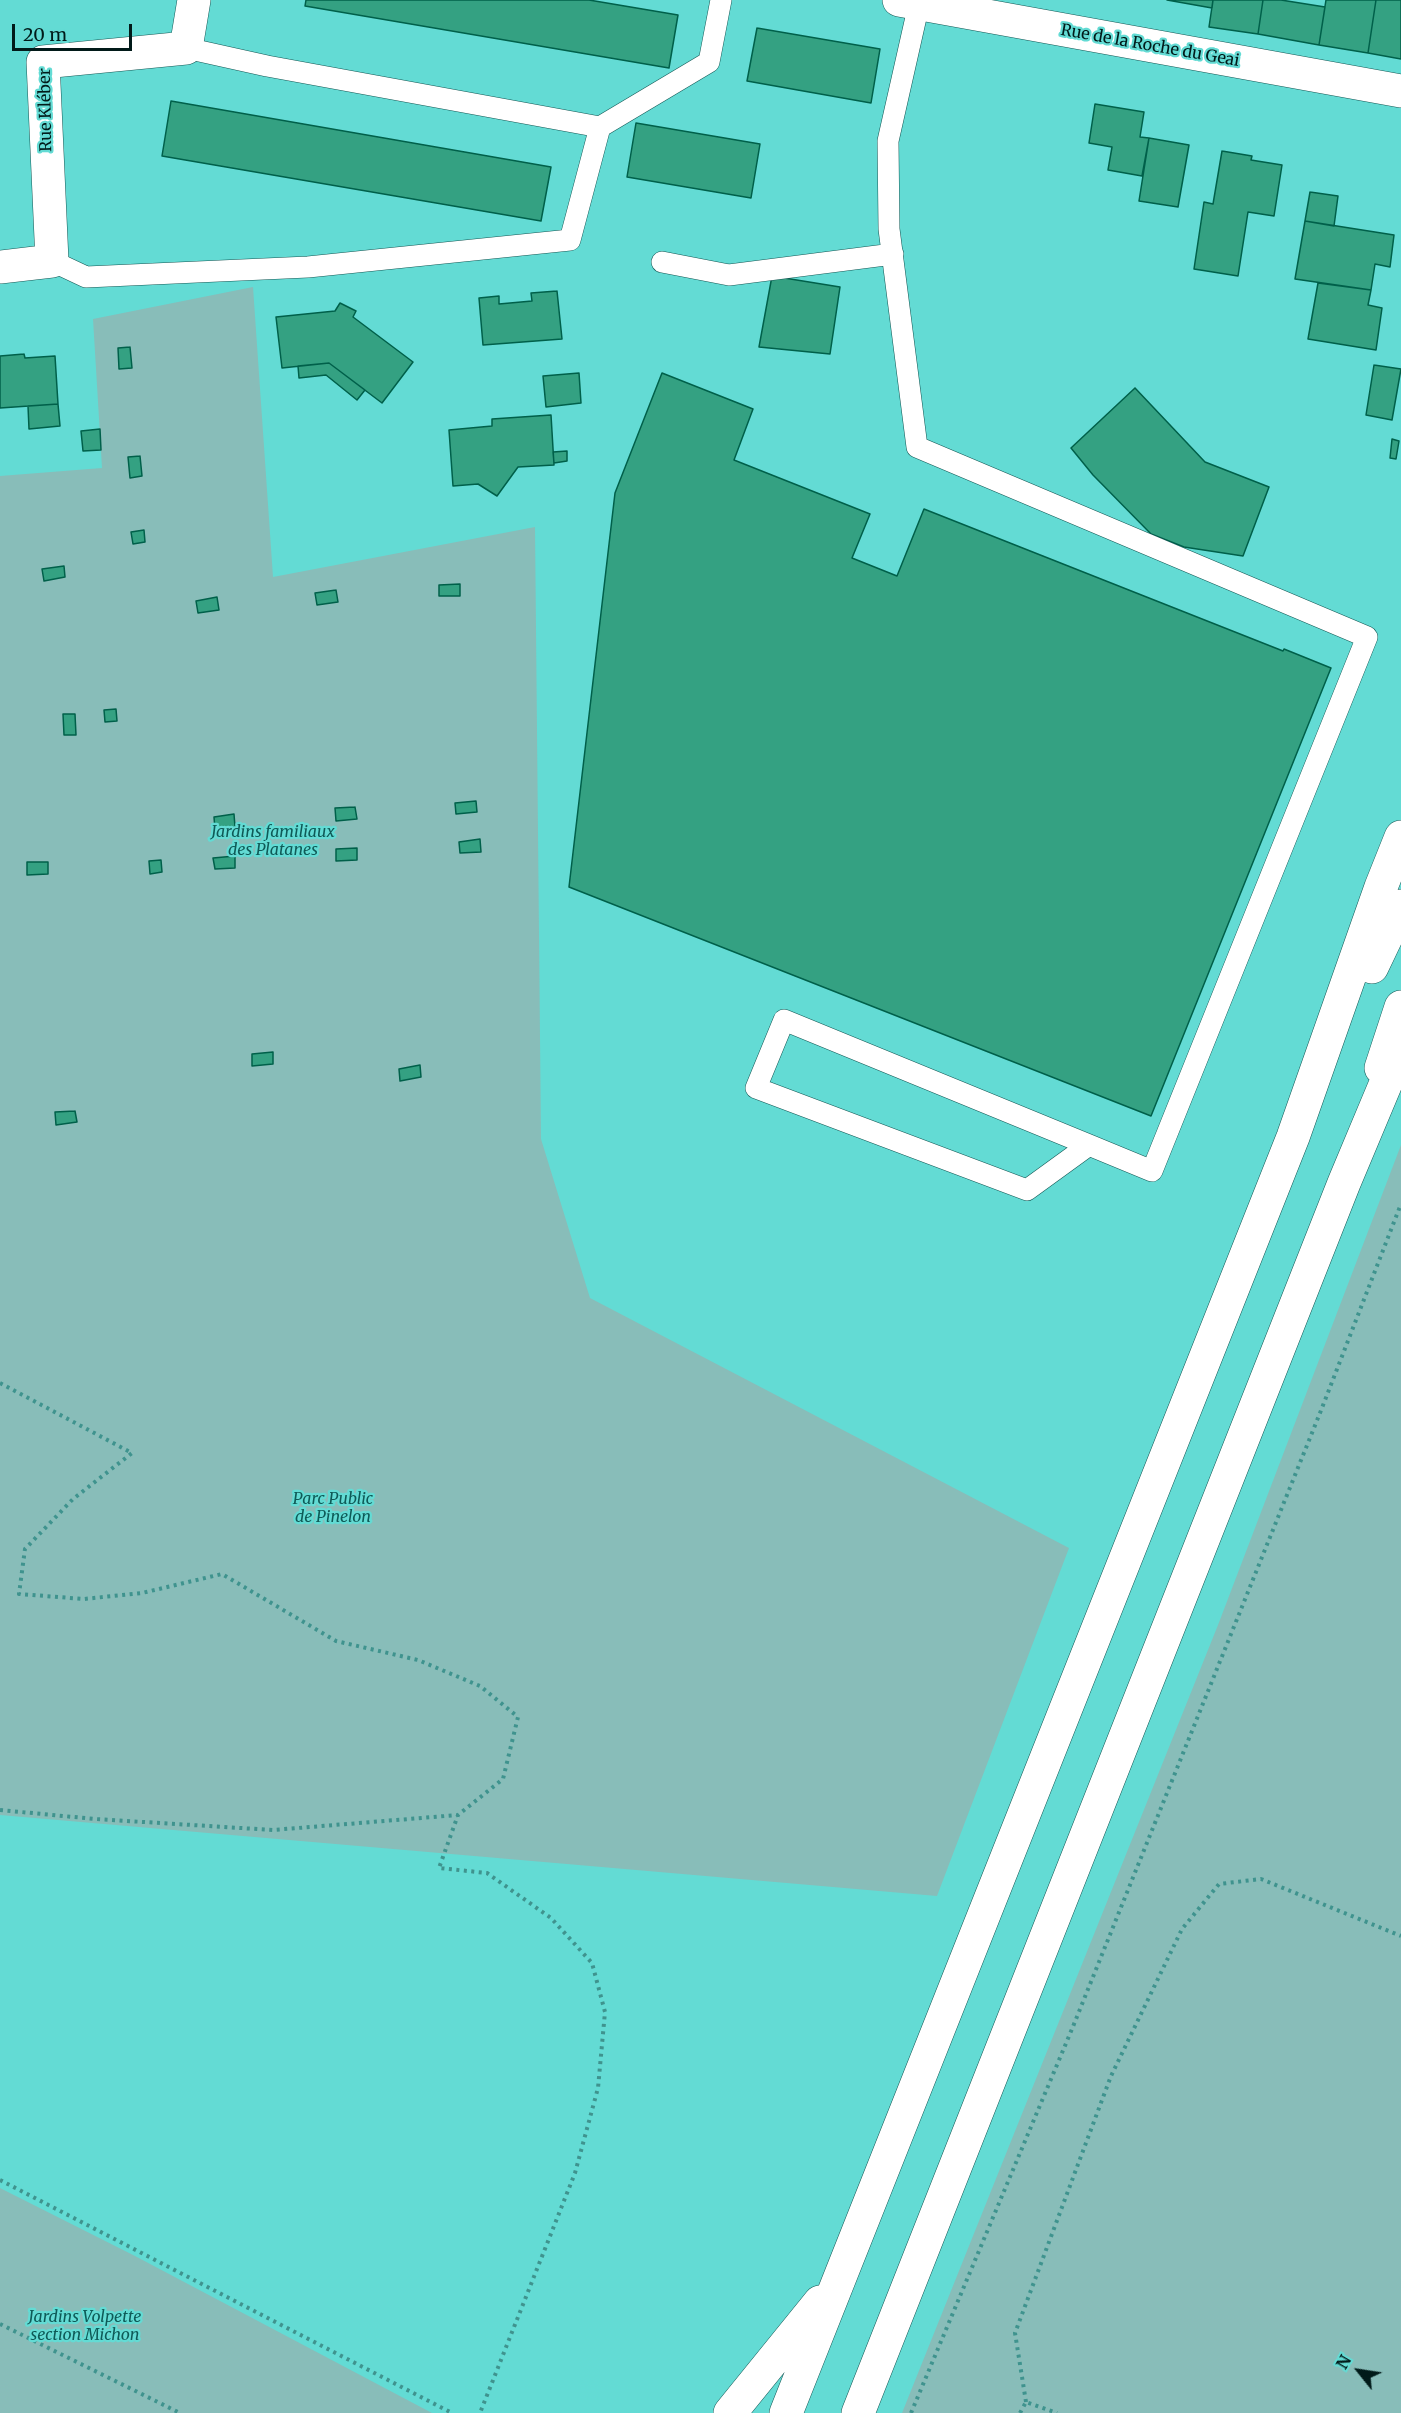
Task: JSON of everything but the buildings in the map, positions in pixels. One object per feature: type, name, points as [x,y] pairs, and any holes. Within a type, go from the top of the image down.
[{"type":"main road","points":[[186,48],[194,0]]},
{"type":"main road","name":"Rue de la Roche du Geai","points":[[909,2],[1401,92]]},
{"type":"main road","name":"Rue Kléber","points":[[52,261],[43,62],[186,48]]},
{"type":"main road","points":[[0,267],[52,261]]},
{"type":"main road","points":[[786,2413],[843,2275],[1293,1137],[1381,887],[1401,837]]},
{"type":"main road","points":[[1293,1137],[1401,906]]},
{"type":"main road","points":[[1344,1183],[1401,1007]]},
{"type":"main road","points":[[858,2413],[1344,1183],[1401,1047]]},
{"type":"main road","points":[[730,2413],[843,2275]]},
{"type":"lane","points":[[186,48],[267,66],[600,127],[709,62],[721,0]]},
{"type":"lane","points":[[909,2],[888,141],[889,229],[917,447],[1367,637],[1152,1171],[1089,1145],[784,1020],[756,1088],[1027,1190],[1089,1145]]},
{"type":"lane","points":[[52,261],[86,278],[308,267],[570,240],[600,127]]},
{"type":"lane","points":[[662,262],[729,275],[893,254]]},
{"type":"path","points":[[911,2413],[1086,1995],[1320,1413],[1401,1204]]},
{"type":"path","points":[[0,1383],[132,1453],[73,1499],[25,1549],[19,1594],[84,1599],[130,1594],[222,1574],[336,1641],[418,1660],[480,1686],[518,1717],[503,1779],[458,1815],[439,1868],[487,1873],[551,1918],[592,1963],[605,2012],[598,2088],[575,2173],[480,2413]]},
{"type":"path","points":[[0,1810],[95,1819],[273,1830],[458,1815]]},
{"type":"path","points":[[1020,2413],[1026,2402],[1015,2333],[1111,2076],[1182,1929],[1219,1884],[1262,1879],[1401,1936]]},
{"type":"path","points":[[0,2180],[452,2413]]},
{"type":"path","points":[[0,2324],[180,2413]]},
{"type":"path","points":[[1026,2402],[1057,2413]]},
{"type":"green space","name":"Parc Public de Pinelon","points":[[253,287],[273,577],[535,527],[541,1139],[590,1298],[1069,1548],[937,1896],[0,1815],[0,476],[102,468],[93,319]]},
{"type":"green space","points":[[1401,1145],[1401,2413],[902,2413],[1218,1625]]},
{"type":"green space","name":"Jardins Volpette section Michon","points":[[0,2188],[135,2256],[432,2413],[0,2413]]},
{"type":"park label","name":"Jardins familiaux des Platanes","points":[[273,841]]}]
